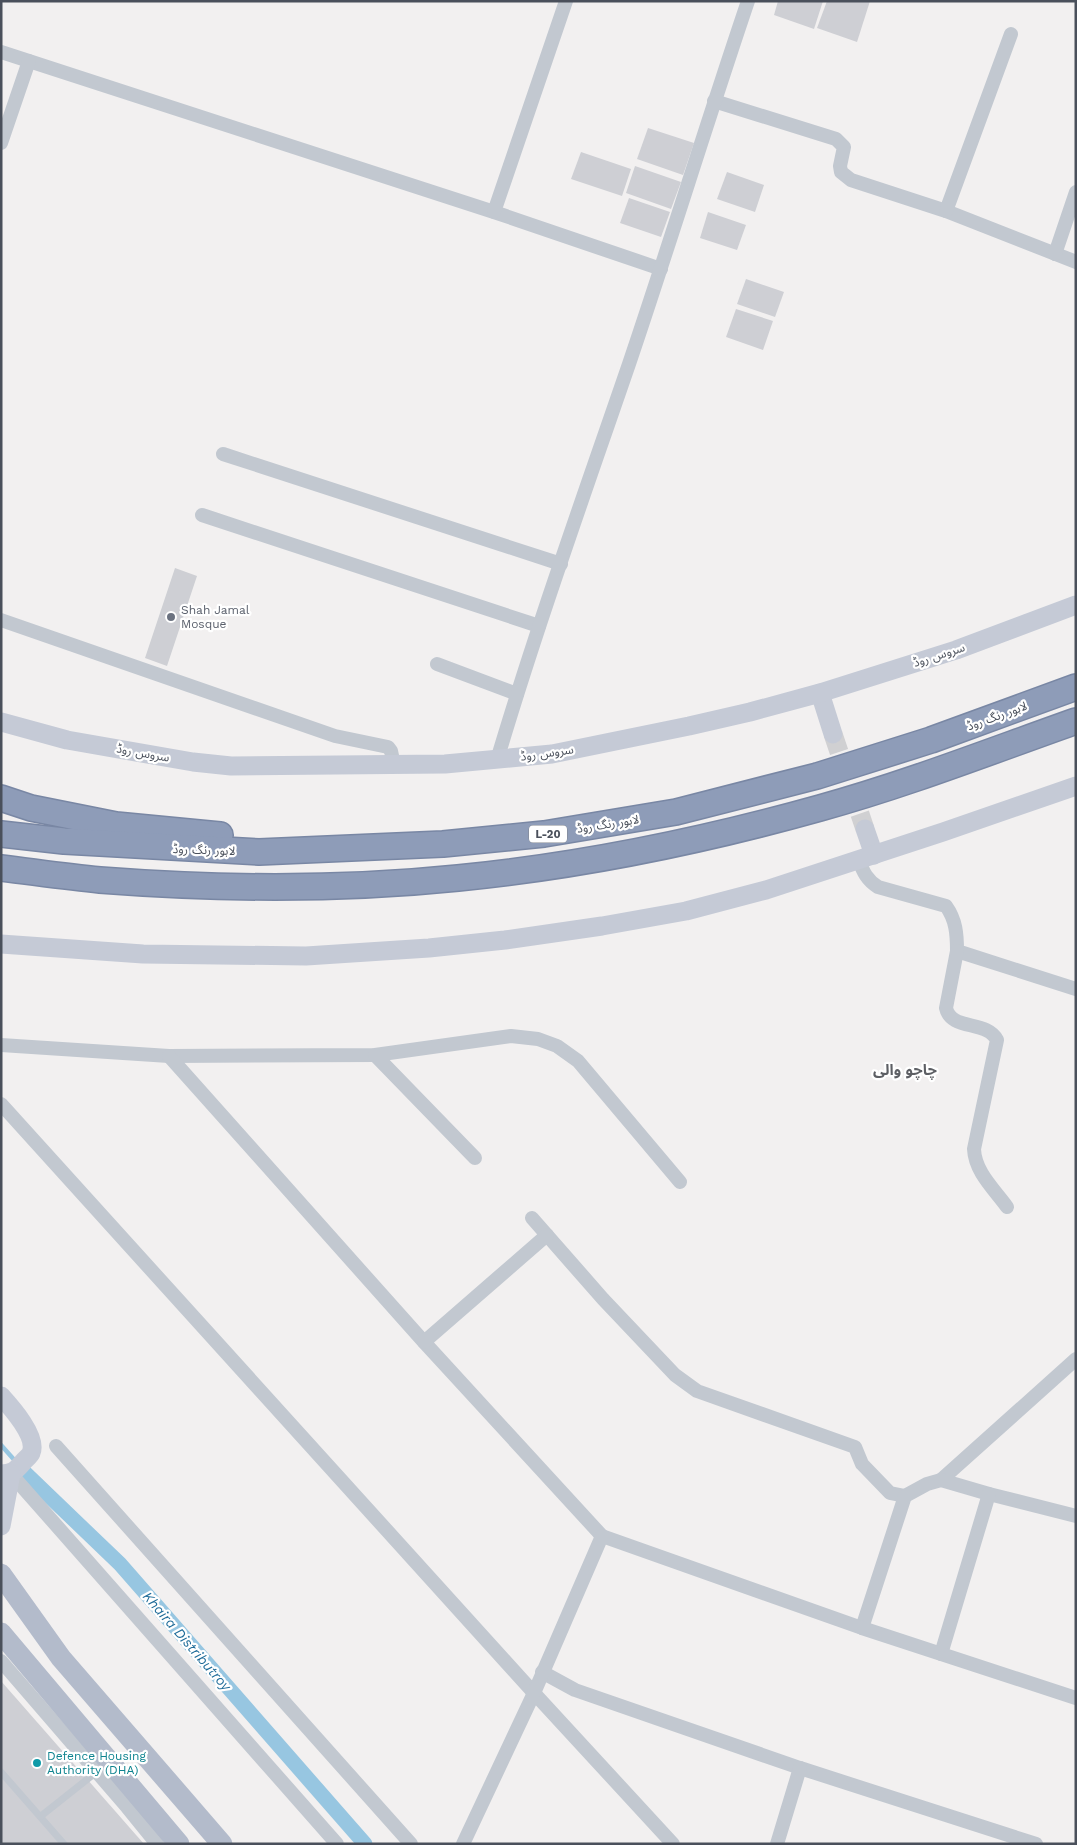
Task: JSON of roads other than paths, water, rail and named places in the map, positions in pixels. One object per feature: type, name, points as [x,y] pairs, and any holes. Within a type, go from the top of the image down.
[{"type":"highway","name":"لاہور رنگ روڈ","points":[[1,834],[64,842],[259,852],[443,844],[544,834],[676,812],[739,797],[864,762],[931,740],[1076,687]]},
{"type":"highway","points":[[1,868],[97,880],[254,886],[358,884],[458,878],[554,865],[646,849],[736,830],[822,807],[951,766],[1076,721]]},
{"type":"highway","points":[[1,798],[31,808],[116,826],[233,836],[321,850]]},
{"type":"highway","points":[[1,885],[46,889],[97,880]]},
{"type":"main road","points":[[1,1574],[61,1658],[222,1844]]},
{"type":"main road","points":[[1,1633],[103,1767],[180,1844]]},
{"type":"street","points":[[494,212],[566,1]]},
{"type":"street","points":[[497,760],[539,626],[661,269],[748,1]]},
{"type":"street","points":[[946,211],[1012,34]]},
{"type":"street","points":[[1,52],[494,212],[661,269]]},
{"type":"street","points":[[1,143],[29,61]]},
{"type":"street","points":[[714,101],[836,139],[844,147],[840,166],[841,172],[852,180],[946,211],[1076,262]]},
{"type":"street","points":[[1055,254],[1076,192]]},
{"type":"street","points":[[223,454],[561,564]]},
{"type":"street","points":[[202,515],[539,626]]},
{"type":"street","name":"سروس روڈ","points":[[1,722],[67,740],[193,762],[231,766],[445,764],[497,760],[552,754],[689,726],[820,693],[956,650],[1076,605]]},
{"type":"street","points":[[1,620],[335,736],[388,747],[391,751],[394,765]]},
{"type":"street","points":[[437,664],[517,694]]},
{"type":"street","points":[[820,693],[833,734]]},
{"type":"street","points":[[1,944],[143,954],[306,956],[476,943],[602,926],[686,911],[766,890],[1076,786]]},
{"type":"street","points":[[865,829],[866,857],[863,872],[869,881],[878,887],[946,906],[952,915],[956,926],[957,951],[946,1008],[947,1015],[953,1020],[988,1030],[997,1040],[974,1149],[978,1168],[1007,1207]]},
{"type":"street","points":[[957,951],[1076,989]]},
{"type":"street","points":[[1,1045],[169,1056],[375,1055],[511,1036],[538,1039],[557,1046],[578,1062],[680,1182]]},
{"type":"street","points":[[375,1055],[475,1158]]},
{"type":"street","points":[[169,1056],[424,1342],[602,1536],[862,1628],[1076,1698]]},
{"type":"street","points":[[1,1104],[673,1844]]},
{"type":"street","points":[[532,1218],[603,1299],[675,1375],[697,1391],[855,1447],[862,1464],[890,1493],[905,1496],[927,1484],[941,1480],[1076,1359]]},
{"type":"street","points":[[424,1342],[547,1235]]},
{"type":"street","points":[[1,1396],[15,1412],[28,1433],[32,1444],[31,1452],[10,1472],[1,1526]]},
{"type":"street","points":[[56,1446],[411,1844]]},
{"type":"street","points":[[10,1472],[337,1844]]},
{"type":"street","points":[[941,1480],[1076,1516]]},
{"type":"street","points":[[941,1654],[989,1494]]},
{"type":"street","points":[[862,1628],[905,1496]]},
{"type":"street","points":[[463,1844],[534,1693],[602,1536]]},
{"type":"street","points":[[1,1661],[103,1767],[127,1806],[157,1844]]},
{"type":"street","points":[[542,1672],[575,1690],[800,1768],[1036,1844]]},
{"type":"street","points":[[777,1844],[800,1768]]},
{"type":"lane","points":[[41,1816],[103,1767]]},
{"type":"lane","points":[[1,1772],[64,1844]]},
{"type":"waterway","name":"Khaira Distributroy","points":[[1,1445],[17,1463]]},
{"type":"waterway","name":"Khaira Distributroy","points":[[22,1470],[120,1564],[365,1844]]},
{"type":"tunnel","points":[[833,734],[865,829]]},
{"type":"place","name":"Shah Jamal Mosque","points":[[171,617]]},
{"type":"place","name":"Defence Housing Authority (DHA)","points":[[37,1763]]},
{"type":"district","name":"چاچو والی","points":[[905,1070]]}]
